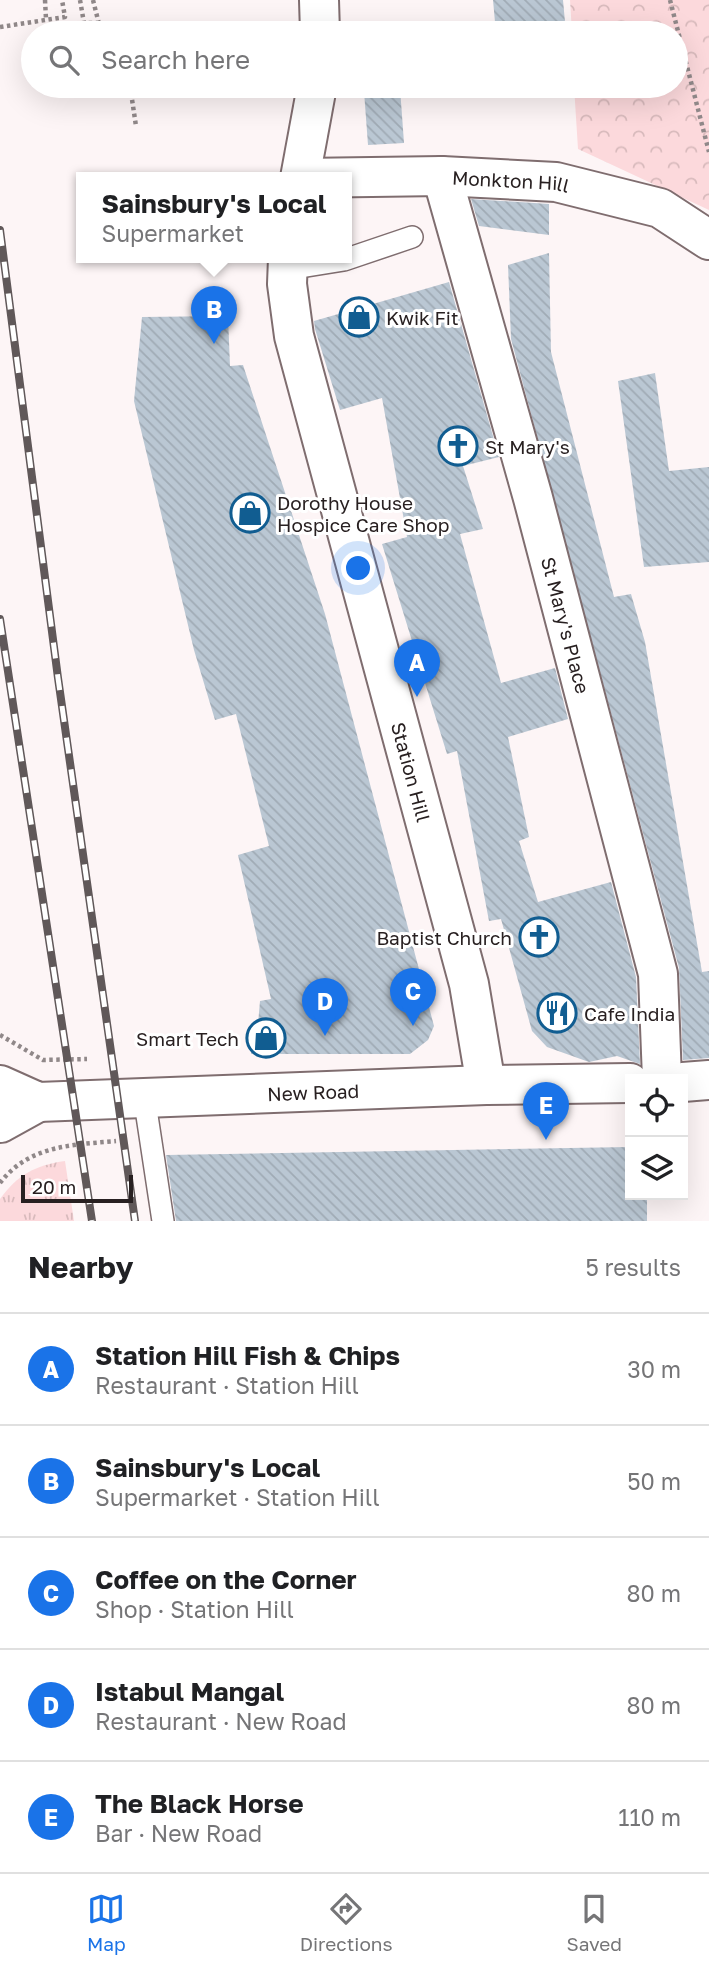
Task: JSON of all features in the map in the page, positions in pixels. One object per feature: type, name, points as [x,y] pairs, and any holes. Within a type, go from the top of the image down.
[{"type":"street","points":[[302,172],[315,98]]},
{"type":"street","name":"Monkton Hill","points":[[352,177],[442,176],[556,182],[660,208],[709,240]]},
{"type":"street","name":"St Mary's Place","points":[[442,176],[533,498],[658,974],[662,1074]]},
{"type":"street","name":"Station Hill","points":[[288,264],[289,311],[300,361],[469,984],[486,1084]]},
{"type":"street","points":[[688,1082],[709,1080]]},
{"type":"street","name":"New Road","points":[[0,1085],[38,1102],[486,1084],[625,1083]]},
{"type":"street","points":[[0,1123],[38,1102]]},
{"type":"lane","points":[[352,257],[412,237]]},
{"type":"lane","points":[[145,1096],[163,1221]]},
{"type":"path","points":[[45,0],[46,19]]},
{"type":"path","points":[[34,21],[65,17],[62,0]]},
{"type":"path","points":[[80,0],[83,21]]},
{"type":"path","points":[[93,0],[97,21]]},
{"type":"path","points":[[670,0],[675,21]]},
{"type":"path","points":[[0,27],[21,23]]},
{"type":"path","points":[[688,70],[709,152]]},
{"type":"path","points":[[132,98],[136,126]]},
{"type":"path","points":[[0,1035],[35,1055]]},
{"type":"path","points":[[0,1183],[30,1156],[56,1146],[150,1137]]},
{"type":"green space","points":[[570,0],[709,0],[709,210],[578,149],[575,98],[688,98],[688,21],[571,21]]},
{"type":"green space","points":[[65,1161],[74,1221],[0,1221],[0,1199],[20,1177],[36,1168]]},
{"type":"building","points":[[493,0],[563,0],[565,21],[495,21]]},
{"type":"building","points":[[365,98],[401,98],[404,143],[368,145]]},
{"type":"building","points":[[471,199],[549,204],[549,235],[479,226]]},
{"type":"building","points":[[549,253],[551,352],[614,597],[631,594],[645,642],[702,972],[709,971],[709,1058],[683,1060],[679,968],[511,339],[508,265]]},
{"type":"building","points":[[449,282],[499,457],[463,466],[483,529],[460,534],[501,683],[555,668],[568,719],[508,737],[529,837],[519,841],[538,902],[611,882],[636,977],[640,1064],[617,1056],[589,1062],[547,1047],[532,1031],[501,919],[489,921],[457,751],[447,754],[382,544],[407,537],[382,398],[340,410],[315,329],[314,321]]},
{"type":"building","points":[[228,316],[230,366],[243,365],[325,614],[434,1026],[428,1040],[410,1054],[251,1054],[252,1025],[258,1024],[260,1001],[271,999],[238,855],[269,846],[236,714],[215,720],[194,650],[134,401],[142,317]]},
{"type":"building","points":[[655,373],[669,471],[709,467],[709,562],[644,567],[618,381]]},
{"type":"building","points":[[625,1147],[625,1200],[647,1200],[647,1221],[176,1221],[166,1155]]},
{"type":"railway","points":[[0,230],[58,678],[135,1221]]},
{"type":"railway","points":[[0,619],[92,1221]]},
{"type":"place","name":"Kwik Fit","points":[[359,317]]},
{"type":"place","name":"Sainsbury's Local","points":[[214,344]]},
{"type":"place","name":"St Mary's","points":[[458,446]]},
{"type":"place","name":"Dorothy House Hospice Care Shop","points":[[250,513]]},
{"type":"place","name":"Station Hill Fish & Chips","points":[[417,697]]},
{"type":"place","name":"Baptist Church","points":[[539,937]]},
{"type":"place","name":"Cafe India","points":[[557,1013]]},
{"type":"place","name":"Coffee on the Corner","points":[[413,1026]]},
{"type":"place","name":"Istabul Mangal","points":[[325,1036]]},
{"type":"place","name":"Smart Tech","points":[[266,1038]]},
{"type":"place","name":"The Black Horse","points":[[546,1140]]}]
